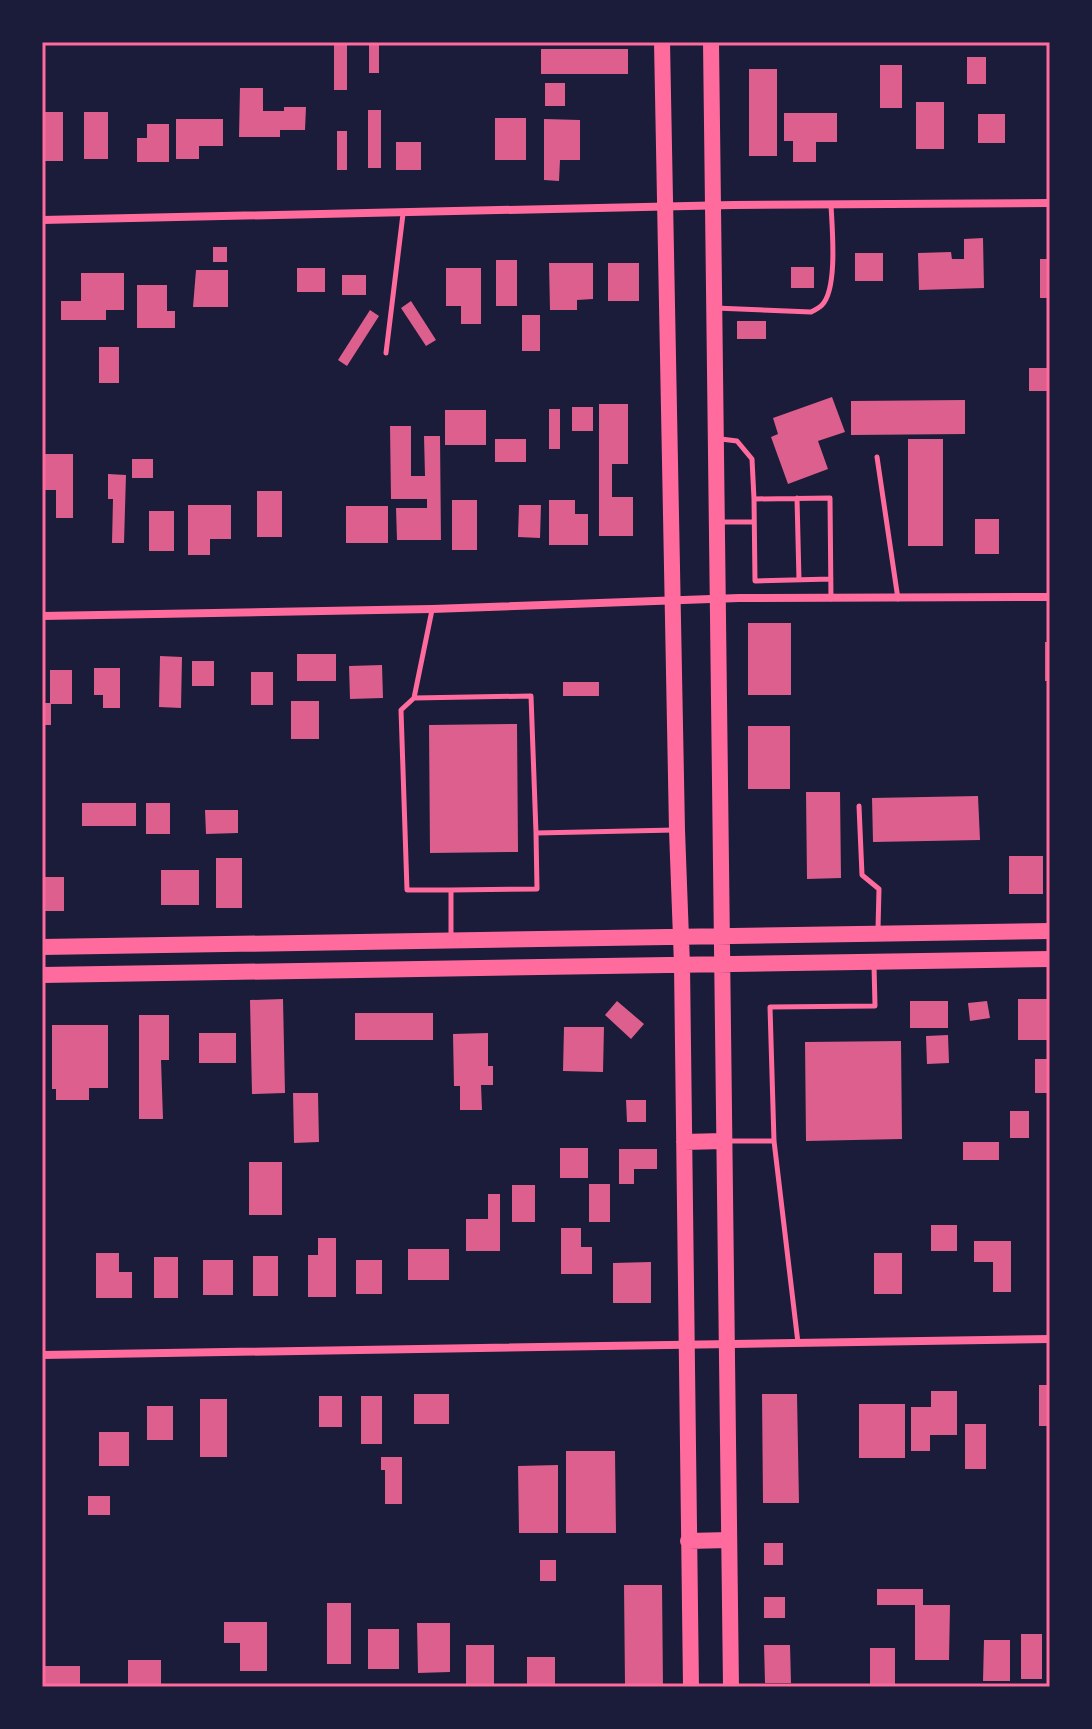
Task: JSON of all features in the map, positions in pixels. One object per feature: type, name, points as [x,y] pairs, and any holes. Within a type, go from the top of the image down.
[{"type":"main road","points":[[662,42],[682,965],[691,1687]]},
{"type":"main road","points":[[711,42],[731,1687]]},
{"type":"main road","points":[[1028,960],[1029,931]]},
{"type":"main road","points":[[42,947],[1050,931]]},
{"type":"main road","points":[[453,941],[455,968]]},
{"type":"main road","points":[[79,974],[81,947]]},
{"type":"main road","points":[[42,975],[1050,959]]},
{"type":"main road","points":[[684,1142],[723,1141]]},
{"type":"main road","points":[[688,1541],[729,1540]]},
{"type":"street","points":[[42,220],[715,206],[1050,203]]},
{"type":"street","points":[[42,616],[432,609],[717,599],[1050,597]]},
{"type":"street","points":[[42,1355],[1050,1339]]},
{"type":"lane","points":[[714,308],[811,312],[824,304],[830,285],[831,205]]},
{"type":"lane","points":[[386,353],[403,214]]},
{"type":"lane","points":[[716,438],[737,441],[752,459],[755,581],[831,579]]},
{"type":"lane","points":[[877,457],[898,599]]},
{"type":"lane","points":[[797,498],[799,580]]},
{"type":"lane","points":[[754,499],[830,498],[831,599]]},
{"type":"lane","points":[[717,522],[754,522]]},
{"type":"lane","points":[[414,698],[531,696],[537,889],[407,890],[401,710],[414,698],[432,609]]},
{"type":"lane","points":[[859,806],[862,875],[879,889],[878,934]]},
{"type":"lane","points":[[536,833],[677,830]]},
{"type":"lane","points":[[451,890],[453,941]]},
{"type":"lane","points":[[798,1343],[774,1141],[770,1007],[875,1006],[873,962]]},
{"type":"lane","points":[[723,1141],[774,1141]]},
{"type":"building","points":[[334,42],[347,42],[347,90],[334,90]]},
{"type":"building","points":[[369,42],[379,42],[379,73],[369,73]]},
{"type":"building","points":[[541,49],[628,49],[628,74],[541,74]]},
{"type":"building","points":[[967,57],[986,57],[986,84],[967,84]]},
{"type":"building","points":[[880,65],[902,65],[902,108],[880,108]]},
{"type":"building","points":[[749,69],[777,69],[777,156],[749,156]]},
{"type":"building","points":[[545,83],[565,83],[565,106],[545,106]]},
{"type":"building","points":[[240,88],[263,88],[263,111],[306,107],[305,130],[280,130],[280,137],[239,137]]},
{"type":"building","points":[[916,102],[944,102],[944,149],[916,149]]},
{"type":"building","points":[[368,110],[381,110],[381,168],[368,168]]},
{"type":"building","points":[[42,112],[63,112],[63,161],[42,161]]},
{"type":"building","points":[[84,112],[108,112],[108,159],[84,159]]},
{"type":"building","points":[[784,113],[837,113],[837,142],[816,142],[816,162],[793,162],[793,141],[784,141]]},
{"type":"building","points":[[978,114],[1005,114],[1005,143],[978,143]]},
{"type":"building","points":[[495,118],[526,118],[526,160],[495,160]]},
{"type":"building","points":[[176,119],[223,119],[223,146],[199,146],[199,159],[176,159]]},
{"type":"building","points":[[544,119],[580,120],[580,160],[560,160],[559,181],[544,180]]},
{"type":"building","points":[[147,124],[169,124],[169,162],[137,162],[137,138],[147,138]]},
{"type":"building","points":[[337,131],[347,131],[347,170],[337,170]]},
{"type":"building","points":[[396,142],[421,142],[421,170],[396,170]]},
{"type":"building","points":[[983,238],[984,288],[919,290],[918,253],[951,252],[952,259],[964,259],[964,239]]},
{"type":"building","points":[[213,247],[227,247],[227,262],[213,262]]},
{"type":"building","points":[[855,253],[883,253],[883,281],[855,281]]},
{"type":"building","points":[[1040,259],[1050,259],[1050,298],[1040,298]]},
{"type":"building","points":[[496,260],[517,260],[517,306],[496,306]]},
{"type":"building","points":[[549,263],[593,263],[593,299],[577,300],[577,310],[550,310]]},
{"type":"building","points":[[608,263],[639,263],[639,301],[608,301]]},
{"type":"building","points":[[791,267],[814,267],[814,288],[791,288]]},
{"type":"building","points":[[297,268],[325,268],[325,292],[297,292]]},
{"type":"building","points":[[446,268],[481,268],[481,324],[461,324],[461,306],[446,306]]},
{"type":"building","points":[[196,270],[228,270],[228,307],[193,307]]},
{"type":"building","points":[[81,273],[124,273],[124,310],[106,310],[106,320],[61,320],[61,301],[81,301]]},
{"type":"building","points":[[342,275],[366,275],[366,295],[342,295]]},
{"type":"building","points":[[137,285],[167,285],[167,311],[175,311],[175,328],[137,328]]},
{"type":"building","points":[[411,301],[436,340],[426,346],[401,308]]},
{"type":"building","points":[[370,310],[379,316],[347,366],[338,360]]},
{"type":"building","points":[[522,315],[540,315],[540,351],[522,351]]},
{"type":"building","points":[[737,321],[766,321],[766,339],[737,339]]},
{"type":"building","points":[[99,347],[119,347],[119,383],[99,383]]},
{"type":"building","points":[[1029,368],[1050,368],[1050,391],[1029,391]]},
{"type":"building","points":[[832,397],[845,432],[818,441],[828,469],[788,484],[771,437],[778,434],[773,418]]},
{"type":"building","points":[[965,400],[965,434],[851,435],[851,401]]},
{"type":"building","points":[[599,404],[628,404],[628,464],[612,464],[612,497],[633,497],[633,536],[599,536]]},
{"type":"building","points":[[572,407],[593,407],[593,431],[572,431]]},
{"type":"building","points":[[549,409],[560,409],[560,449],[549,449]]},
{"type":"building","points":[[445,410],[486,410],[486,445],[445,445]]},
{"type":"building","points":[[390,426],[411,426],[411,476],[425,476],[424,436],[440,436],[441,540],[397,540],[396,508],[427,508],[427,499],[391,499]]},
{"type":"building","points":[[495,439],[526,439],[526,462],[495,462]]},
{"type":"building","points":[[908,439],[943,439],[943,546],[908,546]]},
{"type":"building","points":[[42,454],[73,454],[73,518],[56,518],[56,490],[42,490]]},
{"type":"building","points":[[132,459],[153,459],[153,478],[132,478]]},
{"type":"building","points":[[108,474],[126,475],[124,543],[112,543],[113,499],[108,499]]},
{"type":"building","points":[[257,491],[282,491],[282,537],[257,537]]},
{"type":"building","points":[[452,500],[477,500],[477,550],[452,550]]},
{"type":"building","points":[[549,500],[575,500],[575,514],[588,514],[588,545],[549,545]]},
{"type":"building","points":[[188,505],[231,505],[231,539],[210,539],[210,555],[188,555]]},
{"type":"building","points":[[519,505],[541,505],[540,538],[518,537]]},
{"type":"building","points":[[346,506],[388,506],[388,543],[346,543]]},
{"type":"building","points":[[149,511],[174,511],[174,551],[149,551]]},
{"type":"building","points":[[975,519],[999,519],[999,554],[975,554]]},
{"type":"building","points":[[748,623],[791,623],[791,695],[748,695]]},
{"type":"building","points":[[1045,642],[1050,642],[1050,681],[1045,681]]},
{"type":"building","points":[[297,654],[336,654],[336,681],[297,681]]},
{"type":"building","points":[[160,656],[182,657],[181,708],[159,707]]},
{"type":"building","points":[[192,661],[214,661],[214,686],[192,686]]},
{"type":"building","points":[[382,665],[383,698],[350,699],[349,666]]},
{"type":"building","points":[[94,668],[120,668],[120,708],[103,708],[103,695],[94,695]]},
{"type":"building","points":[[50,670],[72,670],[72,704],[51,704],[51,725],[42,725],[42,703],[50,703]]},
{"type":"building","points":[[251,672],[273,672],[273,705],[251,705]]},
{"type":"building","points":[[563,682],[599,682],[599,696],[563,696]]},
{"type":"building","points":[[291,701],[319,701],[319,739],[291,739]]},
{"type":"building","points":[[517,724],[518,852],[430,853],[429,725]]},
{"type":"building","points":[[748,726],[790,726],[790,789],[748,789]]},
{"type":"building","points":[[806,792],[840,792],[841,878],[807,879]]},
{"type":"building","points":[[978,796],[980,840],[873,842],[872,798]]},
{"type":"building","points":[[82,803],[136,803],[136,826],[82,826]]},
{"type":"building","points":[[146,803],[170,803],[170,834],[146,834]]},
{"type":"building","points":[[205,810],[238,810],[238,833],[206,834]]},
{"type":"building","points":[[1009,856],[1043,856],[1043,894],[1009,894]]},
{"type":"building","points":[[216,858],[242,858],[242,908],[216,908]]},
{"type":"building","points":[[161,870],[199,870],[199,905],[161,905]]},
{"type":"building","points":[[42,877],[64,877],[64,911],[42,911]]},
{"type":"building","points":[[283,999],[285,1093],[252,1094],[250,1000]]},
{"type":"building","points":[[1018,999],[1050,999],[1050,1040],[1018,1040]]},
{"type":"building","points":[[617,1001],[644,1024],[631,1039],[605,1015]]},
{"type":"building","points":[[910,1001],[948,1001],[948,1028],[910,1028]]},
{"type":"building","points":[[987,1001],[990,1018],[970,1021],[968,1003]]},
{"type":"building","points":[[355,1013],[433,1013],[433,1040],[355,1040]]},
{"type":"building","points":[[139,1015],[169,1015],[169,1060],[161,1060],[163,1119],[139,1119]]},
{"type":"building","points":[[52,1025],[108,1025],[108,1088],[89,1088],[89,1100],[56,1100],[56,1089],[52,1089]]},
{"type":"building","points":[[564,1027],[604,1027],[603,1072],[563,1071]]},
{"type":"building","points":[[199,1033],[236,1033],[236,1063],[199,1063]]},
{"type":"building","points":[[488,1033],[488,1066],[493,1066],[493,1085],[481,1085],[482,1110],[460,1110],[460,1086],[454,1086],[453,1034]]},
{"type":"building","points":[[948,1035],[949,1063],[927,1064],[926,1036]]},
{"type":"building","points":[[901,1041],[902,1139],[806,1141],[805,1042]]},
{"type":"building","points":[[1035,1059],[1050,1059],[1050,1093],[1035,1093]]},
{"type":"building","points":[[293,1093],[318,1093],[319,1142],[294,1143]]},
{"type":"building","points":[[626,1100],[646,1100],[646,1122],[627,1122]]},
{"type":"building","points":[[1010,1111],[1029,1111],[1029,1138],[1010,1138]]},
{"type":"building","points":[[963,1142],[999,1142],[999,1160],[963,1160]]},
{"type":"building","points":[[560,1148],[588,1148],[588,1178],[560,1178]]},
{"type":"building","points":[[619,1149],[657,1149],[657,1169],[634,1169],[634,1184],[619,1184]]},
{"type":"building","points":[[249,1162],[282,1162],[282,1215],[249,1215]]},
{"type":"building","points":[[589,1184],[610,1184],[610,1222],[589,1222]]},
{"type":"building","points":[[512,1185],[535,1185],[535,1222],[512,1222]]},
{"type":"building","points":[[488,1194],[500,1194],[500,1251],[466,1251],[466,1219],[488,1219]]},
{"type":"building","points":[[931,1225],[957,1225],[957,1251],[931,1251]]},
{"type":"building","points":[[561,1228],[581,1228],[581,1247],[592,1247],[592,1274],[561,1274]]},
{"type":"building","points":[[318,1238],[336,1238],[336,1297],[308,1297],[308,1255],[318,1255]]},
{"type":"building","points":[[974,1241],[1011,1241],[1011,1292],[993,1292],[993,1262],[974,1262]]},
{"type":"building","points":[[408,1249],[449,1249],[449,1280],[408,1280]]},
{"type":"building","points":[[96,1253],[119,1253],[119,1272],[132,1272],[132,1298],[96,1298]]},
{"type":"building","points":[[874,1253],[902,1253],[902,1294],[874,1294]]},
{"type":"building","points":[[253,1256],[278,1256],[278,1296],[253,1296]]},
{"type":"building","points":[[154,1257],[178,1257],[178,1298],[154,1298]]},
{"type":"building","points":[[203,1260],[233,1260],[233,1295],[203,1295]]},
{"type":"building","points":[[356,1260],[382,1260],[382,1294],[356,1294]]},
{"type":"building","points":[[651,1262],[651,1303],[613,1303],[613,1263]]},
{"type":"building","points":[[1039,1385],[1050,1385],[1050,1426],[1039,1426]]},
{"type":"building","points":[[931,1391],[957,1391],[957,1435],[930,1435],[930,1451],[911,1451],[911,1407],[931,1407]]},
{"type":"building","points":[[414,1394],[449,1394],[449,1424],[414,1424]]},
{"type":"building","points":[[762,1394],[797,1394],[799,1503],[763,1503]]},
{"type":"building","points":[[319,1396],[342,1396],[342,1427],[319,1427]]},
{"type":"building","points":[[361,1396],[382,1396],[382,1444],[361,1444]]},
{"type":"building","points":[[200,1399],[227,1399],[227,1457],[200,1457]]},
{"type":"building","points":[[859,1404],[905,1404],[905,1458],[859,1458]]},
{"type":"building","points":[[147,1406],[173,1406],[173,1440],[147,1440]]},
{"type":"building","points":[[965,1424],[986,1424],[986,1469],[965,1469]]},
{"type":"building","points":[[99,1432],[129,1432],[129,1466],[99,1466]]},
{"type":"building","points":[[566,1451],[615,1451],[616,1533],[566,1533]]},
{"type":"building","points":[[381,1457],[402,1457],[402,1504],[385,1504],[385,1470],[381,1470]]},
{"type":"building","points":[[558,1465],[558,1533],[519,1533],[518,1466]]},
{"type":"building","points":[[88,1496],[110,1496],[110,1515],[88,1515]]},
{"type":"building","points":[[764,1543],[783,1543],[783,1565],[764,1565]]},
{"type":"building","points":[[540,1560],[556,1560],[556,1581],[540,1581]]},
{"type":"building","points":[[624,1585],[662,1585],[663,1687],[625,1687]]},
{"type":"building","points":[[877,1589],[923,1589],[923,1605],[950,1605],[949,1660],[915,1660],[915,1605],[877,1605]]},
{"type":"building","points":[[764,1597],[785,1597],[785,1618],[764,1618]]},
{"type":"building","points":[[327,1603],[351,1603],[351,1664],[327,1664]]},
{"type":"building","points":[[224,1622],[267,1622],[267,1671],[240,1671],[240,1643],[224,1643]]},
{"type":"building","points":[[417,1623],[450,1623],[450,1672],[418,1673]]},
{"type":"building","points":[[368,1629],[399,1629],[399,1669],[368,1669]]},
{"type":"building","points":[[1021,1634],[1042,1634],[1042,1679],[1021,1679]]},
{"type":"building","points":[[984,1640],[1010,1640],[1010,1681],[983,1681]]},
{"type":"building","points":[[466,1645],[494,1645],[494,1685],[466,1685]]},
{"type":"building","points":[[764,1645],[790,1645],[791,1683],[765,1683]]},
{"type":"building","points":[[870,1648],[895,1648],[895,1684],[870,1684]]},
{"type":"building","points":[[527,1657],[555,1657],[555,1686],[527,1686]]},
{"type":"building","points":[[128,1660],[161,1660],[161,1687],[128,1687]]},
{"type":"building","points":[[45,1666],[80,1666],[80,1687],[45,1687]]}]
